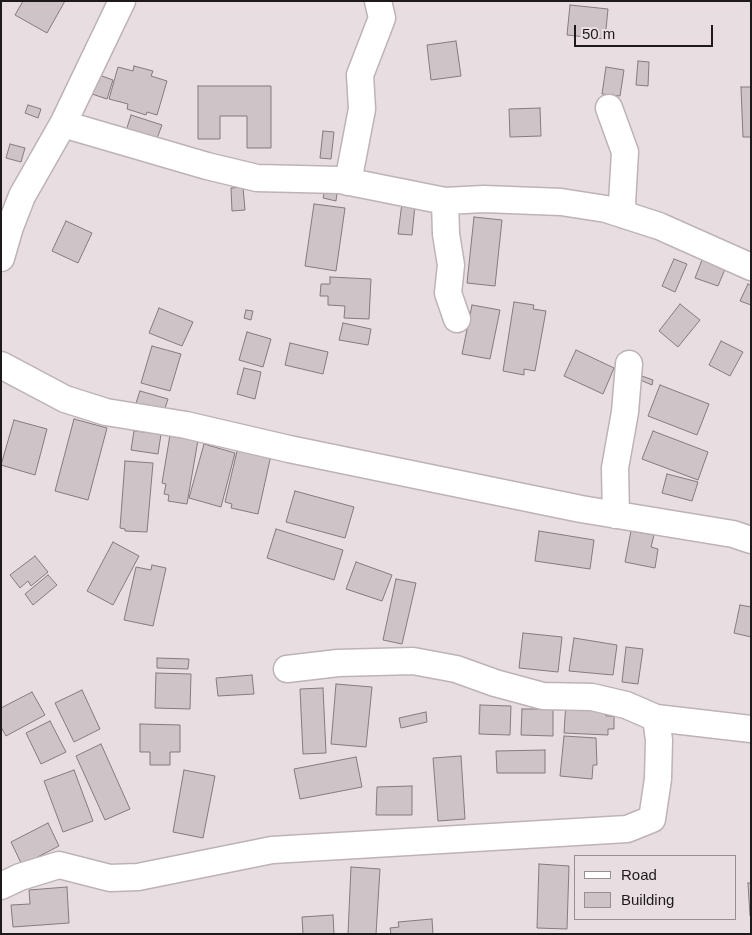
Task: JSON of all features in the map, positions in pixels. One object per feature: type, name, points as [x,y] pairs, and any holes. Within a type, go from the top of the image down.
[{"type":"street","points":[[1,258],[22,196],[63,124],[122,1]]},
{"type":"street","points":[[348,182],[362,109],[360,75],[382,18],[378,1]]},
{"type":"street","points":[[608,108],[625,152],[622,202],[624,215]]},
{"type":"street","points":[[63,124],[245,175],[348,182],[445,201],[484,199],[561,202],[606,209],[659,226],[751,267]]},
{"type":"street","points":[[445,201],[446,234],[451,265],[448,293],[457,319]]},
{"type":"street","points":[[616,515],[615,468],[625,412],[629,364]]},
{"type":"street","points":[[1,365],[65,400],[106,412],[186,425],[406,474],[616,515],[733,534],[751,540]]},
{"type":"street","points":[[287,669],[338,663],[413,662],[456,669],[495,683],[543,696],[592,697],[626,705],[656,718],[751,729]]},
{"type":"street","points":[[1,886],[20,877],[59,865],[110,878],[138,877],[272,850],[627,829],[652,819],[658,779],[656,718]]},
{"type":"building","points":[[23,1],[65,1],[47,33],[15,15]]},
{"type":"building","points":[[570,5],[608,9],[605,39],[567,35]]},
{"type":"building","points":[[456,41],[461,76],[431,80],[427,45]]},
{"type":"building","points":[[638,61],[649,62],[648,86],[636,85]]},
{"type":"building","points":[[134,66],[153,71],[151,76],[167,81],[157,115],[147,112],[146,115],[127,109],[128,104],[109,99],[118,67],[133,71]]},
{"type":"building","points":[[606,67],[624,70],[620,96],[602,94]]},
{"type":"building","points":[[99,75],[113,80],[107,99],[92,94]]},
{"type":"building","points":[[198,86],[271,86],[271,148],[247,148],[247,116],[220,116],[220,139],[198,139]]},
{"type":"building","points":[[741,87],[751,87],[751,137],[743,137]]},
{"type":"building","points":[[28,105],[41,109],[38,118],[25,113]]},
{"type":"building","points":[[540,108],[541,136],[510,137],[509,109]]},
{"type":"building","points":[[131,115],[162,125],[156,141],[126,131]]},
{"type":"building","points":[[323,131],[334,132],[331,159],[320,158]]},
{"type":"building","points":[[10,144],[25,148],[21,162],[6,158]]},
{"type":"building","points":[[243,187],[245,210],[232,211],[231,188]]},
{"type":"building","points":[[325,190],[337,193],[336,201],[323,198]]},
{"type":"building","points":[[402,203],[415,205],[412,235],[398,234]]},
{"type":"building","points":[[314,204],[345,208],[336,271],[305,266]]},
{"type":"building","points":[[474,217],[502,220],[495,286],[467,283]]},
{"type":"building","points":[[66,221],[92,233],[78,263],[52,251]]},
{"type":"building","points":[[674,259],[687,264],[675,292],[662,286]]},
{"type":"building","points":[[702,260],[725,269],[718,286],[695,278]]},
{"type":"building","points":[[330,277],[371,279],[369,319],[344,318],[345,306],[328,305],[328,296],[320,296],[321,284],[330,284]]},
{"type":"building","points":[[748,284],[751,286],[751,305],[740,301]]},
{"type":"building","points":[[514,302],[534,305],[533,309],[546,311],[535,371],[524,369],[524,375],[503,371]]},
{"type":"building","points":[[680,304],[700,320],[678,347],[659,331]]},
{"type":"building","points":[[472,305],[500,310],[490,359],[462,354]]},
{"type":"building","points":[[159,308],[193,322],[182,346],[149,333]]},
{"type":"building","points":[[246,310],[253,311],[251,320],[244,318]]},
{"type":"building","points":[[343,323],[371,329],[368,345],[339,340]]},
{"type":"building","points":[[247,332],[271,339],[263,367],[239,360]]},
{"type":"building","points":[[721,341],[743,352],[730,376],[709,365]]},
{"type":"building","points":[[290,343],[328,352],[323,374],[285,365]]},
{"type":"building","points":[[152,346],[181,354],[170,391],[141,383]]},
{"type":"building","points":[[576,350],[614,368],[603,394],[564,376]]},
{"type":"building","points":[[244,368],[261,372],[255,399],[237,394]]},
{"type":"building","points":[[639,375],[653,380],[652,385],[638,379]]},
{"type":"building","points":[[660,385],[709,404],[697,435],[648,416]]},
{"type":"building","points":[[140,391],[168,399],[164,411],[136,403]]},
{"type":"building","points":[[74,419],[107,428],[88,500],[55,491]]},
{"type":"building","points":[[14,420],[47,429],[35,475],[1,465]]},
{"type":"building","points":[[134,431],[161,434],[158,454],[131,450]]},
{"type":"building","points":[[653,431],[708,452],[698,480],[642,459]]},
{"type":"building","points":[[170,435],[198,440],[187,504],[168,501],[169,495],[164,494],[166,484],[162,483]]},
{"type":"building","points":[[204,444],[235,453],[221,507],[189,498]]},
{"type":"building","points":[[238,447],[271,455],[258,514],[231,508],[232,504],[225,502]]},
{"type":"building","points":[[125,461],[153,463],[147,532],[125,531],[125,529],[120,528]]},
{"type":"building","points":[[667,474],[698,482],[692,501],[662,493]]},
{"type":"building","points":[[295,491],[354,507],[345,538],[286,522]]},
{"type":"building","points":[[276,529],[343,550],[334,580],[267,558]]},
{"type":"building","points":[[539,531],[594,540],[590,569],[535,561]]},
{"type":"building","points":[[631,531],[654,535],[651,547],[658,549],[655,568],[625,562]]},
{"type":"building","points":[[113,542],[139,556],[113,605],[87,591]]},
{"type":"building","points":[[35,556],[48,572],[31,586],[28,581],[20,588],[10,575]]},
{"type":"building","points":[[356,562],[392,575],[382,601],[346,589]]},
{"type":"building","points":[[152,565],[166,568],[153,626],[124,620],[136,567],[151,570]]},
{"type":"building","points":[[48,575],[57,585],[33,605],[25,594]]},
{"type":"building","points":[[396,579],[416,583],[402,644],[383,640]]},
{"type":"building","points":[[740,605],[751,607],[751,637],[734,633]]},
{"type":"building","points":[[523,633],[562,637],[558,672],[519,668]]},
{"type":"building","points":[[574,638],[617,645],[613,675],[569,671]]},
{"type":"building","points":[[626,647],[643,649],[638,684],[622,682]]},
{"type":"building","points":[[157,658],[189,659],[188,669],[157,668]]},
{"type":"building","points":[[156,673],[191,674],[190,709],[155,708]]},
{"type":"building","points":[[252,675],[254,694],[218,696],[216,678]]},
{"type":"building","points":[[336,684],[372,687],[366,747],[331,744]]},
{"type":"building","points":[[323,688],[326,753],[303,754],[300,689]]},
{"type":"building","points":[[82,690],[100,729],[74,742],[55,703]]},
{"type":"building","points":[[32,692],[45,715],[6,736],[1,727],[1,708]]},
{"type":"building","points":[[566,702],[606,711],[606,716],[614,716],[614,729],[608,729],[608,735],[564,733]]},
{"type":"building","points":[[480,705],[511,706],[510,735],[479,734]]},
{"type":"building","points":[[522,709],[553,709],[553,736],[521,735]]},
{"type":"building","points":[[426,712],[427,722],[401,728],[399,718]]},
{"type":"building","points":[[50,721],[66,752],[41,764],[26,733]]},
{"type":"building","points":[[140,724],[180,725],[180,752],[170,752],[170,765],[150,765],[150,752],[140,752]]},
{"type":"building","points":[[564,736],[596,738],[597,765],[593,765],[592,779],[560,776]]},
{"type":"building","points":[[101,744],[130,809],[105,820],[76,756]]},
{"type":"building","points":[[545,750],[545,773],[497,773],[496,751]]},
{"type":"building","points":[[461,756],[465,819],[438,821],[433,758]]},
{"type":"building","points":[[356,757],[362,787],[300,799],[294,769]]},
{"type":"building","points":[[74,770],[93,821],[63,832],[44,781]]},
{"type":"building","points":[[184,770],[215,776],[203,838],[173,832]]},
{"type":"building","points":[[412,786],[412,815],[376,815],[377,787]]},
{"type":"building","points":[[48,823],[59,846],[22,865],[11,842]]},
{"type":"building","points":[[539,864],[569,866],[567,929],[537,928]]},
{"type":"building","points":[[351,867],[380,869],[376,934],[348,934]]},
{"type":"building","points":[[748,883],[751,883],[751,916],[750,916]]},
{"type":"building","points":[[67,887],[69,923],[13,927],[11,905],[30,904],[29,890]]},
{"type":"building","points":[[333,915],[334,934],[303,934],[302,917]]},
{"type":"building","points":[[432,919],[433,934],[391,934],[390,928],[399,927],[398,922]]}]
